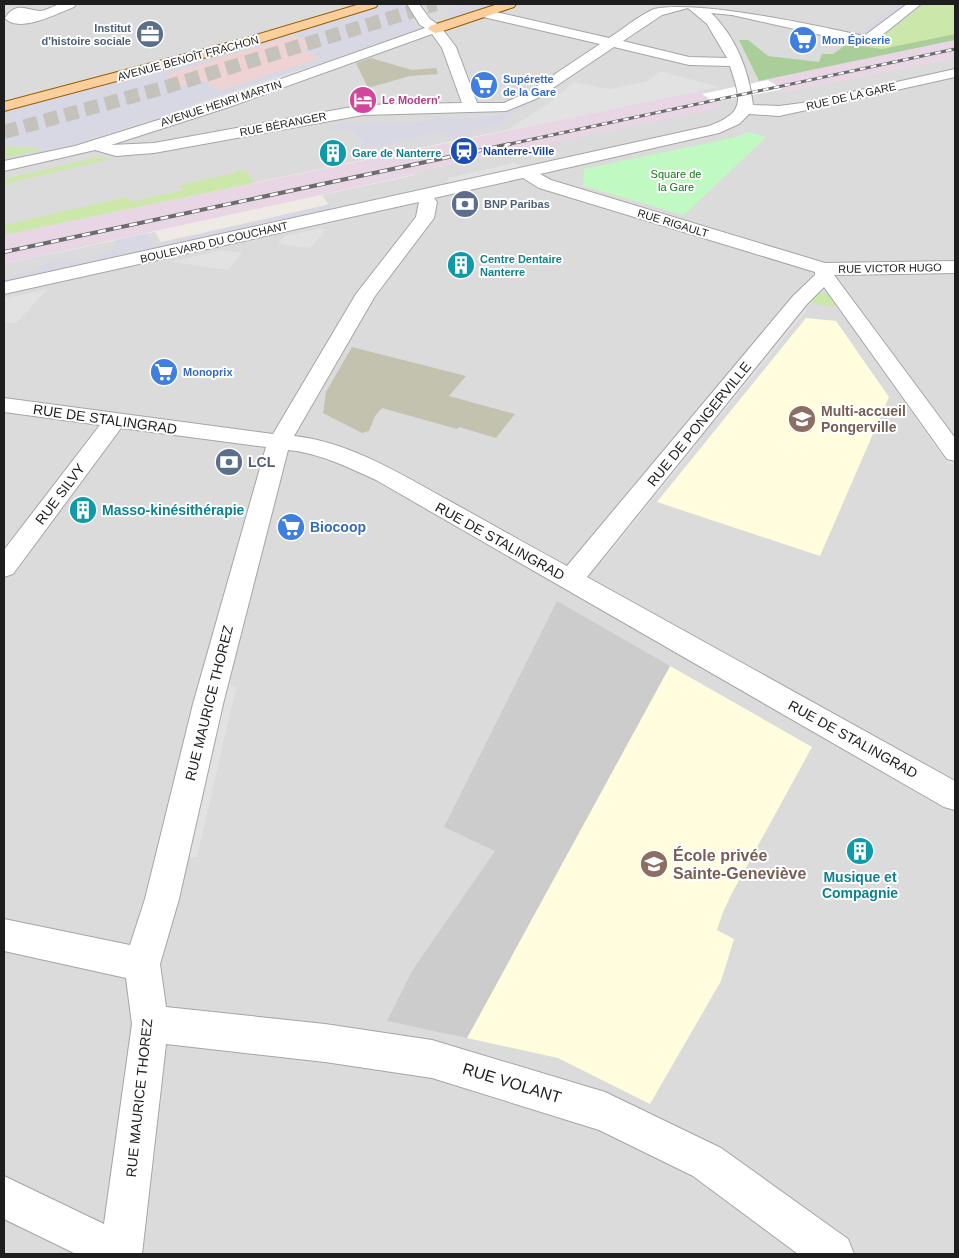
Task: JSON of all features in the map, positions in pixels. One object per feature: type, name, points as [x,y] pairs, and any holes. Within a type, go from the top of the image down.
[{"type":"main road","name":"AVENUE BENOÎT FRACHON","points":[[4,107],[251,41],[372,4]]},
{"type":"main road","points":[[435,29],[510,4]]},
{"type":"street","points":[[16,15],[36,12],[38,15],[70,4]]},
{"type":"street","points":[[413,4],[424,22],[435,29],[449,47],[472,109]]},
{"type":"street","name":"RUE BÉRANGER","points":[[97,144],[108,150],[127,151],[154,148],[345,112],[379,108],[472,109],[506,107],[533,95],[658,12],[693,5],[732,11],[866,41],[915,4]]},
{"type":"street","points":[[693,5],[709,18],[722,33],[735,62],[746,98],[745,109]]},
{"type":"street","points":[[483,13],[689,61],[735,62]]},
{"type":"street","name":"AVENUE HENRI MARTIN","points":[[4,166],[79,150],[224,104],[435,29]]},
{"type":"street","name":"RUE DE LA GARE","points":[[745,109],[779,111],[955,73]]},
{"type":"street","name":"BOULEVARD DU COUCHANT","points":[[4,288],[714,130],[739,118],[745,109]]},
{"type":"street","name":"RUE RIGAULT","points":[[525,172],[545,184],[825,273]]},
{"type":"street","name":"RUE MAURICE THOREZ","points":[[121,1254],[150,1024],[142,964],[162,899],[208,704],[279,443],[366,294],[425,218],[428,202],[423,195]]},
{"type":"street","name":"RUE VICTOR HUGO","points":[[825,273],[846,270],[955,267]]},
{"type":"street","points":[[825,273],[955,454]]},
{"type":"street","name":"RUE DE PONGERVILLE","points":[[570,580],[800,300],[825,273]]},
{"type":"street","name":"RUE DE STALINGRAD","points":[[4,405],[311,446],[330,451],[384,475],[955,796]]},
{"type":"street","name":"RUE SILVY","points":[[4,568],[116,420]]},
{"type":"street","points":[[4,935],[142,964]]},
{"type":"street","name":"RUE VOLANT","points":[[150,1024],[325,1042],[432,1059],[605,1112],[707,1162],[832,1254]]},
{"type":"street","points":[[4,1197],[121,1254]]},
{"type":"shaded area","points":[[4,4],[955,4],[955,40],[702,94],[698,91],[4,235]]},
{"type":"shaded area","points":[[382,4],[392,4],[307,69],[298,69],[192,105],[190,108],[117,81],[298,32]]},
{"type":"shaded area","points":[[382,4],[404,4],[418,31],[192,105],[190,108],[165,117],[147,120],[95,138],[92,142],[42,154],[35,153],[4,160],[4,158],[45,149],[4,146],[4,117],[12,114],[4,114],[4,109],[34,102],[43,102],[151,71],[158,72],[298,32],[299,29]],"holes":[[[293,36],[305,40],[311,39],[320,43],[301,49],[320,58],[221,90],[201,80],[179,87],[171,82],[175,81],[166,75]]]},
{"type":"shaded area","points":[[461,4],[499,4],[460,17],[451,17],[444,11],[463,5]]},
{"type":"shaded area","points":[[898,4],[924,4],[871,45],[773,23],[834,32],[839,29],[859,33]]},
{"type":"shaded area","points":[[955,40],[955,58],[946,60],[784,92],[775,91],[759,81]]},
{"type":"shaded area","points":[[371,58],[412,70],[436,68],[438,74],[410,76],[368,88],[356,63]]},
{"type":"shaded area","points":[[955,58],[955,1254],[4,1254],[4,264],[155,232],[161,242],[329,205],[322,195],[415,175],[414,172],[722,106],[715,102],[775,91],[784,92]]},
{"type":"shaded area","points":[[298,69],[307,69],[190,108],[192,105]]},
{"type":"shaded area","points":[[660,71],[719,87],[507,130],[549,103],[574,82],[609,89],[648,81]]},
{"type":"shaded area","points":[[698,91],[723,107],[415,172],[416,174],[4,264],[4,235]]},
{"type":"shaded area","points":[[530,101],[534,102],[495,126],[469,131],[474,137],[458,140],[439,132],[365,149],[360,146],[365,144],[350,129],[330,130],[328,126],[347,122],[348,125],[407,123],[428,121],[436,117],[471,119],[502,114]]},
{"type":"shaded area","points":[[514,163],[523,167],[446,184],[449,178]]},
{"type":"shaded area","points":[[330,204],[333,208],[4,282],[4,277],[38,269],[45,263],[63,260],[76,261],[97,257],[98,254],[110,251],[116,240],[147,233],[153,245]]},
{"type":"shaded area","points":[[322,228],[325,231],[310,248],[278,244],[285,236]]},
{"type":"shaded area","points":[[222,250],[242,253],[228,270],[171,262]]},
{"type":"shaded area","points":[[48,289],[16,323],[4,322],[4,299]]},
{"type":"shaded area","points":[[799,307],[807,310],[716,421],[709,419]]},
{"type":"shaded area","points":[[852,314],[955,461],[955,464],[948,464],[844,315]]},
{"type":"shaded area","name":"Multi-accueil Pongerville","points":[[806,318],[836,321],[889,397],[820,556],[657,502]]},
{"type":"shaded area","points":[[352,347],[466,376],[449,396],[515,414],[496,438],[382,408],[375,416],[369,431],[362,433],[323,413],[326,392]]},
{"type":"shaded area","points":[[691,441],[698,444],[602,562],[595,558]]},
{"type":"shaded area","points":[[557,601],[670,666],[467,1038],[387,1021],[412,971],[495,851],[444,827]]},
{"type":"shaded area","name":"École privée Sainte-Geneviève","points":[[670,666],[812,747],[723,912],[717,930],[734,939],[721,981],[650,1104],[558,1058],[467,1038]]},
{"type":"shaded area","points":[[225,681],[236,688],[197,857],[182,857]]},
{"type":"green space","points":[[924,4],[955,4],[955,34],[882,49],[869,46]]},
{"type":"green space","points":[[955,34],[955,40],[759,81],[739,40],[748,40],[768,56],[819,62],[822,54],[833,54],[847,44],[882,49]]},
{"type":"green space","name":"Square de la Gare","points":[[749,132],[766,137],[684,215],[583,186],[584,169],[736,137]]},
{"type":"green space","points":[[4,146],[45,148],[46,149],[4,158]]},
{"type":"green space","points":[[99,157],[106,158],[106,160],[4,184],[4,179]]},
{"type":"green space","points":[[238,170],[246,171],[254,183],[4,235],[4,225],[127,197],[131,202],[183,190],[180,185],[235,173]]},
{"type":"green space","points":[[815,293],[831,294],[838,306],[821,306],[807,299]]},
{"type":"pier","points":[[768,80],[782,89],[715,102],[702,94]]},
{"type":"tunnel","points":[[4,132],[166,87],[436,4]]},
{"type":"railway","points":[[505,145],[955,49]]},
{"type":"railway","points":[[4,252],[510,144]]},
{"type":"place","name":"Institut d'histoire sociale","points":[[150,34]]},
{"type":"place","name":"Mon Épicerie","points":[[803,40]]},
{"type":"place","name":"Supérette de la Gare","points":[[484,85]]},
{"type":"place","name":"Le Modern'","points":[[363,100]]},
{"type":"place","name":"Nanterre-Ville","points":[[464,151]]},
{"type":"place","name":"Gare de Nanterre","points":[[333,153]]},
{"type":"place","name":"BNP Paribas","points":[[465,204]]},
{"type":"place","name":"Centre Dentaire Nanterre","points":[[461,265]]},
{"type":"place","name":"Monoprix","points":[[164,372]]},
{"type":"place","name":"Multi-accueil Pongerville","points":[[802,419]]},
{"type":"place","name":"LCL","points":[[229,462]]},
{"type":"place","name":"Masso-kinésithérapie","points":[[83,510]]},
{"type":"place","name":"Biocoop","points":[[291,527]]},
{"type":"place","name":"Musique et Compagnie","points":[[860,851]]},
{"type":"place","name":"École privée Sainte-Geneviève","points":[[654,864]]}]
